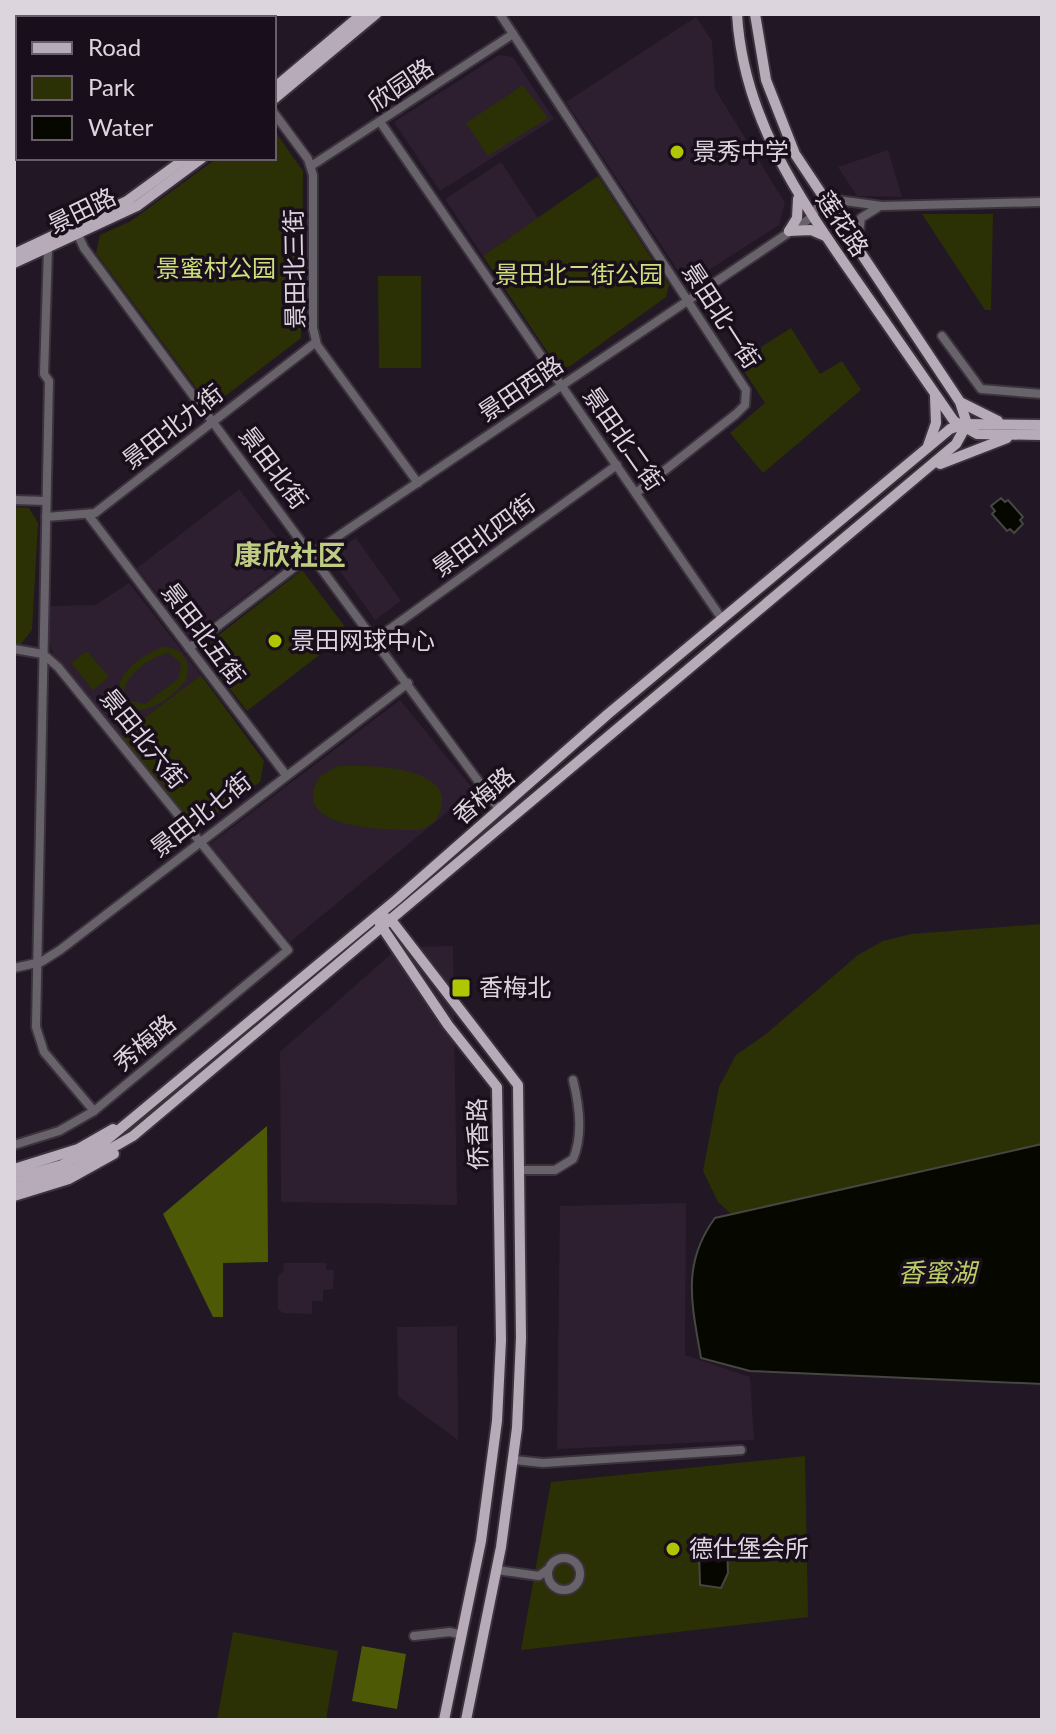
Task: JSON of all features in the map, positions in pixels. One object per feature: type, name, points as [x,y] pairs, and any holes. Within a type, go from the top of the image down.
[{"type":"main road","points":[[276,86],[362,14]]},
{"type":"main road","points":[[276,97],[376,14]]},
{"type":"main road","name":"莲花路","points":[[737,14],[742,58],[754,104],[795,190],[898,341],[963,426]]},
{"type":"main road","name":"莲花路","points":[[755,14],[774,106],[795,154],[960,402],[963,426]]},
{"type":"main road","name":"景田路","points":[[14,263],[48,249],[127,201],[183,160]]},
{"type":"main road","name":"景田路","points":[[14,254],[137,206],[199,160]]},
{"type":"main road","points":[[795,190],[799,211],[789,231],[807,230],[826,236]]},
{"type":"main road","points":[[898,341],[906,342],[913,332]]},
{"type":"main road","points":[[925,449],[936,419],[936,403],[931,387]]},
{"type":"main road","points":[[960,402],[1012,424]]},
{"type":"main road","points":[[963,426],[1042,425]]},
{"type":"main road","points":[[963,426],[1042,435]]},
{"type":"main road","name":"香梅路","points":[[14,1178],[73,1165],[103,1143],[378,915],[608,714],[925,449],[963,426]]},
{"type":"main road","name":"香梅路","points":[[14,1188],[73,1165],[133,1136],[508,824],[956,444],[963,426]]},
{"type":"main road","points":[[920,474],[979,447],[1023,435]]},
{"type":"main road","points":[[608,714],[611,727],[623,726]]},
{"type":"main road","points":[[499,809],[508,824]]},
{"type":"main road","points":[[493,836],[499,809]]},
{"type":"main road","points":[[378,915],[391,920]]},
{"type":"main road","name":"侨香路","points":[[378,915],[380,929],[497,1087],[499,1392],[486,1514],[444,1720]]},
{"type":"main road","name":"侨香路","points":[[391,920],[518,1085],[521,1338],[514,1460],[497,1570],[466,1720]]},
{"type":"main road","points":[[14,1169],[66,1153],[126,1124]]},
{"type":"main road","points":[[14,1196],[54,1185],[93,1168],[117,1153],[133,1136]]},
{"type":"street","name":"景田北一街","points":[[500,14],[746,390],[746,402],[736,414],[636,493]]},
{"type":"street","name":"欣园路","points":[[311,166],[513,34]]},
{"type":"street","points":[[276,119],[311,166]]},
{"type":"street","name":"景田北二街","points":[[381,123],[722,619]]},
{"type":"street","name":"景田北三街","points":[[311,166],[314,181],[316,342],[418,483]]},
{"type":"street","points":[[812,217],[822,198],[882,206],[1042,202]]},
{"type":"street","points":[[857,249],[861,218],[869,210],[882,206]]},
{"type":"street","name":"景田西路","points":[[189,648],[313,553],[812,217]]},
{"type":"street","name":"景田北街","points":[[76,232],[499,809]]},
{"type":"street","points":[[48,249],[44,374],[49,381],[36,964],[40,1043],[94,1111]]},
{"type":"street","points":[[942,336],[981,389],[1042,394]]},
{"type":"street","name":"景田北九街","points":[[89,516],[316,342]]},
{"type":"street","name":"景田北四街","points":[[374,637],[615,463]]},
{"type":"street","points":[[14,500],[46,501]]},
{"type":"street","points":[[46,517],[89,516]]},
{"type":"street","name":"景田北五街","points":[[89,516],[286,775]]},
{"type":"street","points":[[14,649],[43,654]]},
{"type":"street","name":"景田北六街","points":[[43,654],[58,667],[288,950]]},
{"type":"street","name":"景田北七街","points":[[14,968],[36,964],[60,950],[408,683]]},
{"type":"street","name":"秀梅路","points":[[14,1145],[59,1131],[94,1111],[288,950]]},
{"type":"street","points":[[519,1170],[555,1170],[573,1159],[578,1143],[578,1105],[573,1080]]},
{"type":"street","points":[[514,1460],[543,1463],[741,1450]]},
{"type":"street","points":[[497,1570],[539,1576],[557,1560],[566,1558],[577,1564],[581,1577],[573,1588],[564,1590],[552,1584],[547,1570]]},
{"type":"street","points":[[414,1636],[450,1632],[462,1635]]},
{"type":"shaded area","name":"景秀中学","points":[[696,17],[712,41],[715,89],[785,203],[779,225],[687,284],[566,102]]},
{"type":"shaded area","points":[[499,55],[513,57],[554,119],[440,191],[394,122]]},
{"type":"shaded area","points":[[888,150],[902,197],[857,196],[838,167]]},
{"type":"shaded area","points":[[501,162],[538,218],[483,256],[445,199]]},
{"type":"shaded area","points":[[239,489],[293,559],[191,638],[137,568]]},
{"type":"shaded area","points":[[356,538],[401,601],[375,620],[329,556]]},
{"type":"shaded area","points":[[129,583],[201,675],[119,737],[53,654],[48,638],[50,606],[95,605]]},
{"type":"shaded area","points":[[400,700],[474,790],[290,942],[210,844]]},
{"type":"shaded area","points":[[453,946],[457,1205],[281,1202],[280,1052],[399,947]]},
{"type":"shaded area","points":[[686,1203],[685,1355],[750,1377],[754,1440],[557,1449],[560,1206]]},
{"type":"shaded area","points":[[284,1263],[326,1263],[326,1270],[334,1270],[333,1289],[323,1290],[323,1301],[312,1301],[312,1314],[283,1313],[278,1309],[278,1276],[283,1272]]},
{"type":"shaded area","points":[[457,1326],[458,1440],[398,1396],[397,1327]]},
{"type":"green space","points":[[523,85],[548,118],[488,156],[466,123]]},
{"type":"green space","name":"景蜜村公园","points":[[276,133],[303,171],[301,338],[224,397],[200,393],[96,253],[100,235],[131,221],[214,160],[276,160]]},
{"type":"green space","name":"景田北二街公园","points":[[598,176],[669,285],[666,297],[569,367],[557,366],[483,256]]},
{"type":"green space","points":[[922,214],[993,214],[991,310],[985,310]]},
{"type":"green space","points":[[378,276],[421,276],[421,368],[379,368]]},
{"type":"green space","points":[[791,328],[820,374],[842,361],[861,390],[763,473],[730,433],[765,403],[738,362]]},
{"type":"green space","points":[[14,507],[29,508],[38,523],[32,630],[20,645],[14,645]]},
{"type":"green space","name":"景田网球中心","points":[[302,570],[349,632],[247,711],[200,650]]},
{"type":"green space","points":[[170,648],[184,656],[188,666],[187,678],[175,692],[151,707],[133,710],[125,707],[133,719],[120,729],[98,698],[111,689],[118,698],[118,689],[125,673],[139,659],[156,650]],"holes":[[[169,653],[181,663],[179,678],[145,704],[130,701],[124,691],[141,666]]]},
{"type":"green space","points":[[87,651],[109,677],[93,690],[71,663]]},
{"type":"green space","points":[[201,675],[264,761],[260,782],[196,829],[119,737]]},
{"type":"green space","points":[[338,766],[386,768],[421,776],[434,784],[441,794],[440,813],[432,823],[418,830],[365,827],[328,817],[316,807],[313,794],[320,776]]},
{"type":"green space","points":[[1042,924],[1042,1144],[731,1214],[718,1202],[703,1171],[719,1087],[736,1055],[766,1034],[858,955],[883,941],[911,934]]},
{"type":"green space","points":[[267,1126],[268,1262],[223,1263],[223,1317],[213,1317],[163,1214]]},
{"type":"green space","name":"德仕堡会所","points":[[805,1456],[808,1617],[521,1650],[551,1482]]},
{"type":"green space","points":[[233,1632],[338,1651],[326,1720],[217,1720]]},
{"type":"green space","points":[[362,1646],[406,1654],[397,1709],[352,1701]]},
{"type":"water","points":[[1001,498],[1005,502],[1008,500],[1023,517],[1020,520],[1023,524],[1014,533],[1010,529],[1007,531],[992,514],[995,511],[991,506]]},
{"type":"water","name":"香蜜湖","points":[[1042,1144],[1042,1384],[750,1371],[701,1358],[693,1303],[693,1269],[704,1235],[715,1218]]},
{"type":"water","points":[[727,1544],[728,1573],[721,1588],[700,1585],[699,1551]]},
{"type":"place","name":"景秀中学","points":[[677,152]]},
{"type":"place","name":"景田网球中心","points":[[275,641]]},
{"type":"place","name":"香梅北","points":[[461,988]]},
{"type":"place","name":"德仕堡会所","points":[[673,1549]]},
{"type":"district","name":"康欣社区","points":[[290,555]]}]
